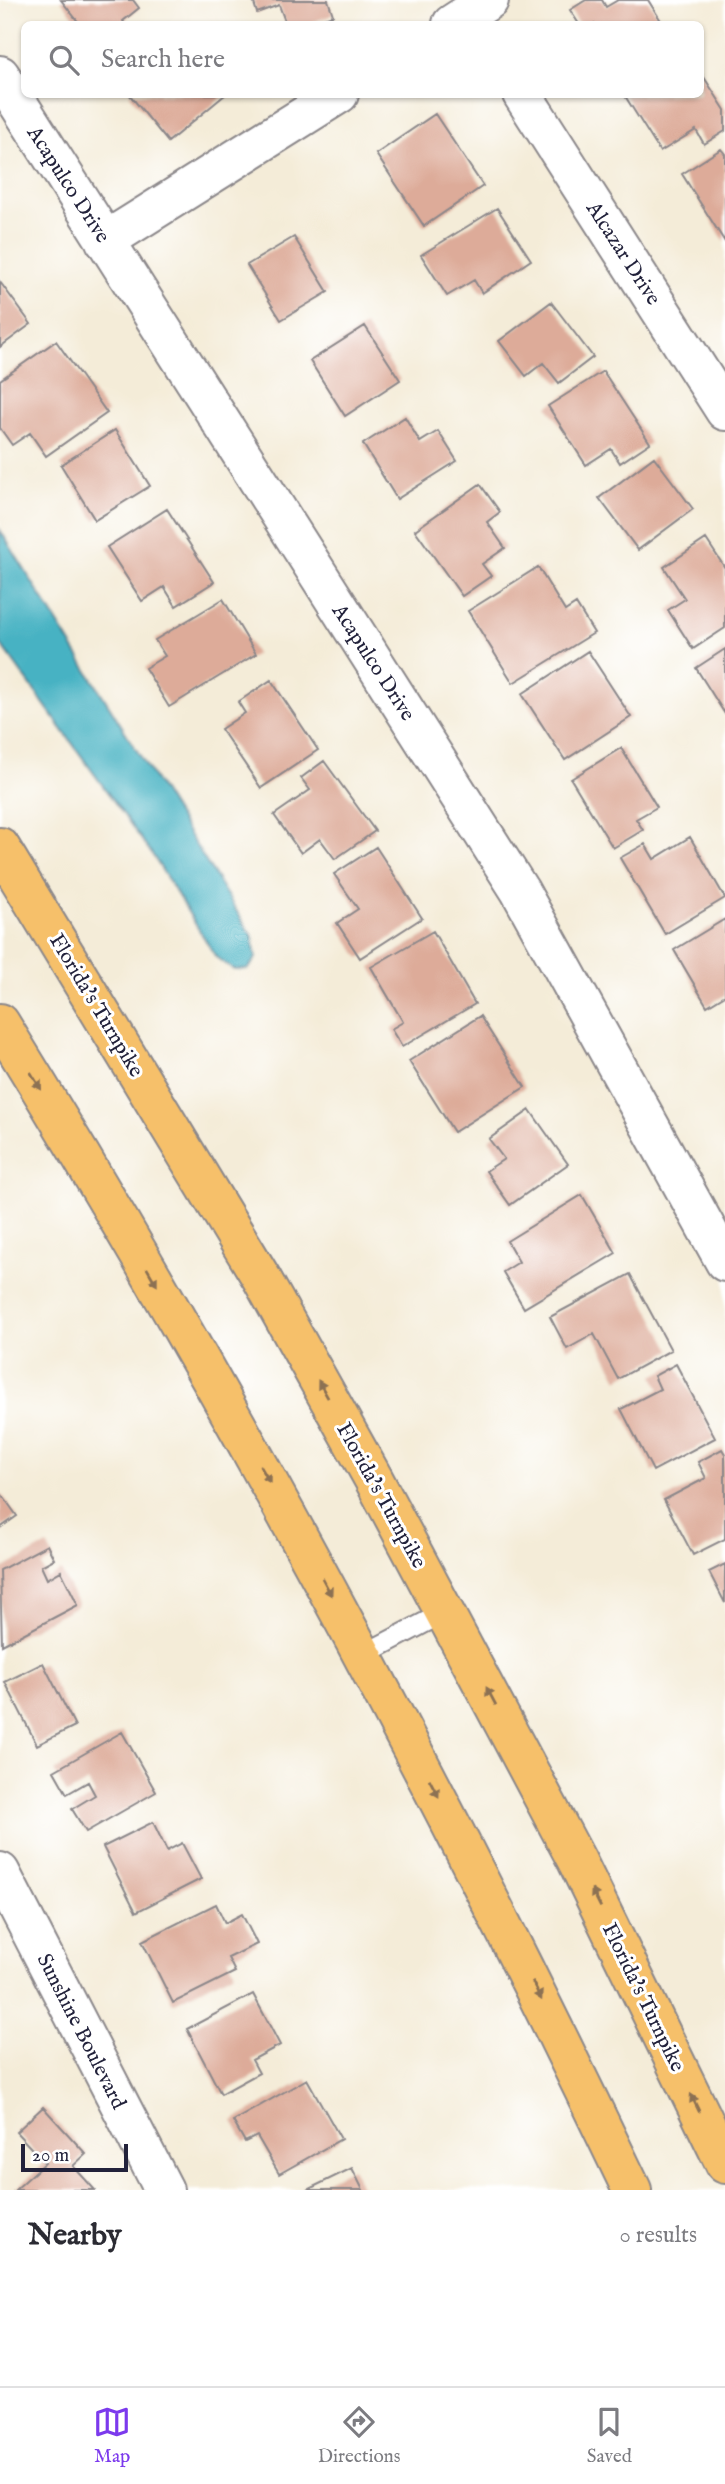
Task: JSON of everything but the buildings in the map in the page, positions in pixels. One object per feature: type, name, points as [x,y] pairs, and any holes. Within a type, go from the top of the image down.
[{"type":"highway","name":"Florida's Turnpike","points":[[0,847],[262,1279],[445,1612],[620,1946],[725,2164]]},
{"type":"highway","points":[[0,1023],[181,1327],[363,1655],[494,1907],[632,2190]]},
{"type":"street","name":"Acapulco Drive","points":[[0,75],[520,891],[725,1262]]},
{"type":"street","points":[[105,240],[334,98]]},
{"type":"street","name":"Alcazar Drive","points":[[526,98],[725,411]]},
{"type":"street","name":"Sunshine Boulevard","points":[[0,1872],[164,2190]]},
{"type":"lane","points":[[363,1655],[445,1612]]},
{"type":"water","points":[[0,530],[252,936],[256,958],[248,969],[234,970],[216,957],[152,854],[0,643]]}]
